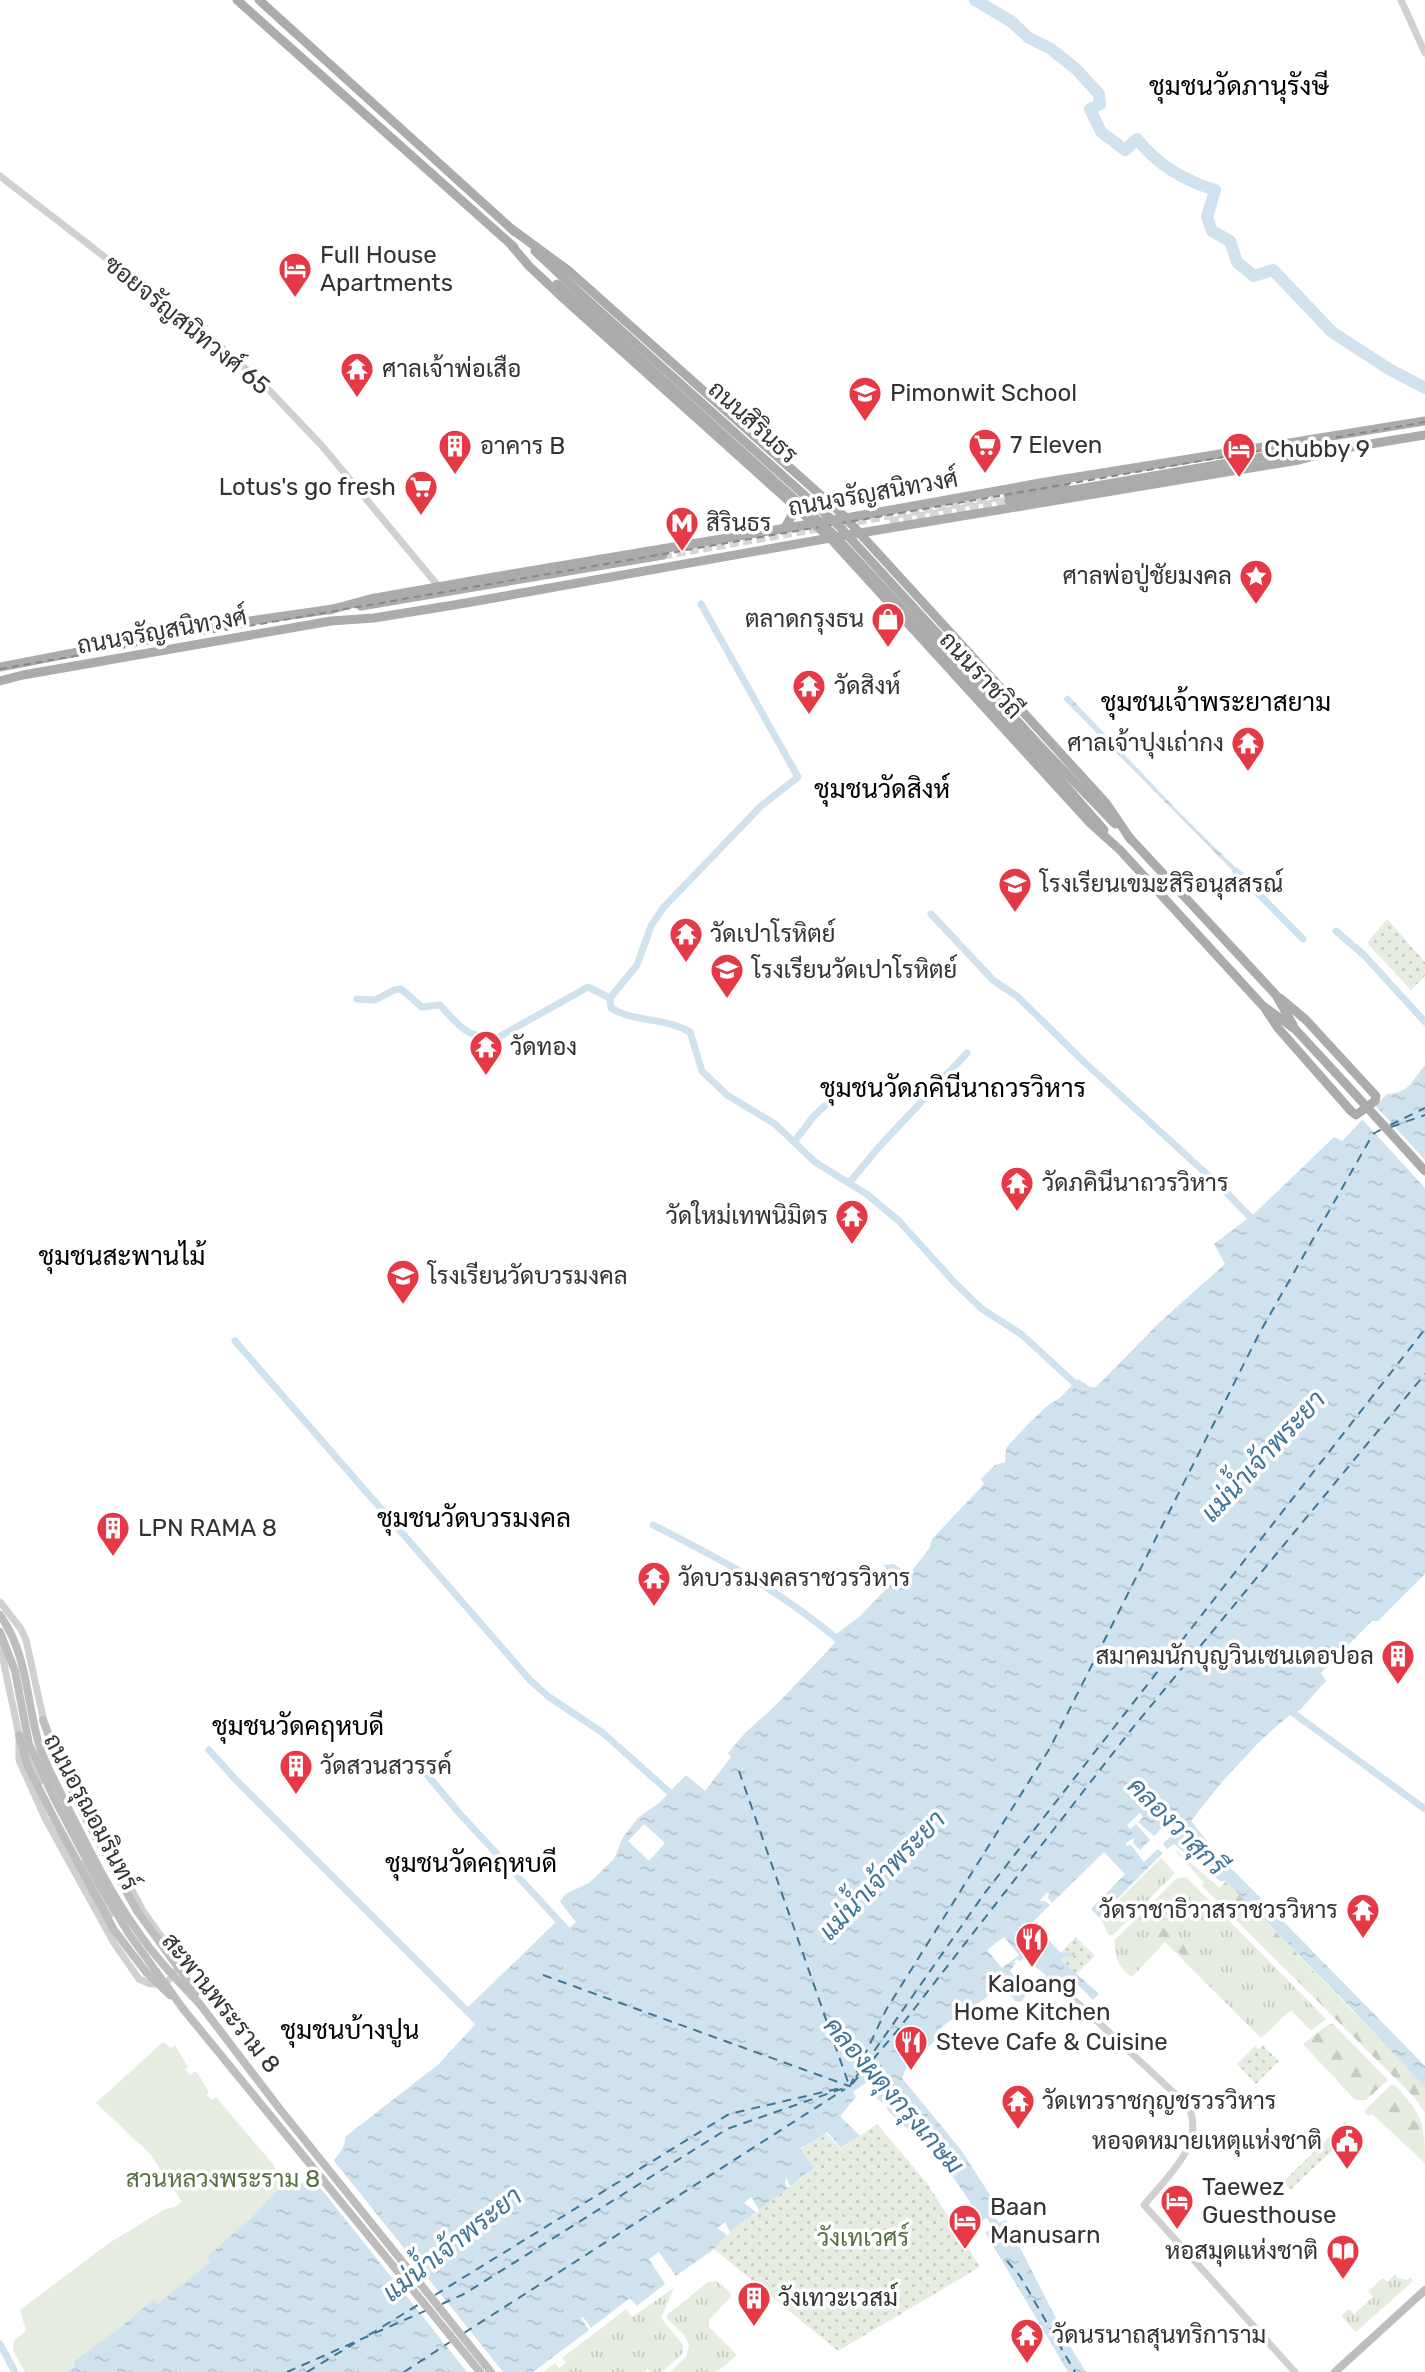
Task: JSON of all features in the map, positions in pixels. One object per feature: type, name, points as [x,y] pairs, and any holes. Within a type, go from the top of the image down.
[{"type":"main road","name":"ถนนสิรินธร","points":[[237,0],[512,246],[582,301]]},
{"type":"main road","name":"ถนนสิรินธร","points":[[259,0],[513,230],[582,301],[833,534],[1040,750]]},
{"type":"main road","name":"ถนนสิรินธร","points":[[513,230],[569,271],[861,533]]},
{"type":"main road","name":"ถนนสิรินธร","points":[[512,246],[564,299],[814,523]]},
{"type":"main road","name":"ถนนจรัญสนิทวงศ์","points":[[329,610],[370,599],[439,587],[1290,441],[1425,421]]},
{"type":"main road","points":[[730,447],[749,450],[752,446],[750,431]]},
{"type":"main road","name":"ถนนจรัญสนิทวงศ์","points":[[1344,434],[1009,498],[1297,451],[1346,448]]},
{"type":"main road","name":"ถนนจรัญสนิทวงศ์","points":[[331,621],[374,618],[460,604],[830,538],[1300,460],[1346,448],[1425,435]]},
{"type":"main road","points":[[784,529],[794,512],[785,497]]},
{"type":"main road","points":[[938,501],[933,507],[934,512],[949,519]]},
{"type":"main road","name":"ถนนราชวิถี","points":[[814,523],[1080,811],[1120,850],[1264,1006],[1295,1030],[1425,1171]]},
{"type":"main road","name":"ถนนราชวิถี","points":[[861,533],[1106,803],[1131,840]]},
{"type":"main road","points":[[684,545],[696,547],[701,552],[698,559],[692,563]]},
{"type":"main road","name":"ถนนจรัญสนิทวงศ์","points":[[0,667],[191,630],[383,603],[664,558],[0,681]]},
{"type":"main road","name":"ถนนราชวิถี","points":[[1040,750],[1131,840],[1276,995],[1295,1030]]},
{"type":"main road","name":"ถนนราชวิถี","points":[[1040,750],[1120,850]]},
{"type":"main road","points":[[1264,1006],[1278,1028],[1338,1097],[1356,1115],[1366,1110],[1376,1096],[1306,1020],[1276,995]]},
{"type":"main road","name":"สะพานพระราม 8","points":[[0,1615],[22,1658],[38,1743],[104,1877],[136,1930],[199,2003],[279,2108],[491,2372]]},
{"type":"main road","name":"สะพานพระราม 8","points":[[0,1632],[15,1671],[29,1744],[96,1878],[129,1934],[184,2010],[480,2372]]},
{"type":"main road","points":[[43,1720],[84,1815],[137,1911],[185,1977],[199,2003]]},
{"type":"main road","points":[[18,1732],[28,1767],[114,1930],[146,1972],[184,2010]]},
{"type":"main road","points":[[1335,2372],[1425,2290]]},
{"type":"street","points":[[1401,0],[1425,53]]},
{"type":"street","name":"ซอยจรัญสนิทวงศ์ 65","points":[[0,176],[225,350],[256,378],[323,447],[439,587]]},
{"type":"street","name":"ถนนอรุณอมรินทร์","points":[[0,1602],[26,1640],[43,1720],[143,1911],[173,1952],[176,1970],[169,1980],[162,1984],[150,1984],[134,1974],[34,1798],[19,1760],[18,1732],[0,1645]]},
{"type":"street","name":"ถนนอรุณอมรินทร์","points":[[18,1732],[116,1927],[129,1955],[134,1974]]},
{"type":"street","points":[[1069,1994],[1188,2106],[1193,2115],[1194,2131],[1190,2143],[1184,2155],[1144,2205],[1295,2372]]},
{"type":"green space","points":[[1387,919],[1425,962],[1425,976],[1411,990],[1367,943]]},
{"type":"green space","points":[[1173,1848],[1220,1888],[1226,1881],[1413,2073],[1425,2086],[1425,2113],[1415,2098],[1202,1886],[1204,1883]]},
{"type":"green space","points":[[1161,1858],[1175,1873],[1113,1935],[1109,1935],[1100,1918]]},
{"type":"green space","points":[[1185,1877],[1326,2019],[1311,2031],[1291,2010],[1261,2038],[1165,1942],[1132,1977],[1123,1970],[1116,1956],[1115,1940],[1177,1878]]},
{"type":"green space","points":[[1154,1909],[1159,1923],[1168,1932],[1190,1950],[1197,1951],[1198,1970],[1165,1940],[1157,1939],[1156,1932],[1142,1927],[1139,1921],[1142,1914]]},
{"type":"green space","points":[[1076,1937],[1095,1956],[1076,1974],[1062,1961],[1062,1951]]},
{"type":"green space","points":[[1329,2024],[1333,2024],[1388,2080],[1366,2100],[1355,2100],[1303,2044]]},
{"type":"green space","name":"สวนหลวงพระราม 8","points":[[163,2042],[171,2048],[175,2045],[188,2067],[185,2069],[190,2075],[196,2071],[209,2092],[207,2095],[212,2100],[216,2097],[272,2163],[284,2183],[207,2258],[210,2262],[158,2305],[153,2300],[67,2372],[25,2372],[13,2350],[14,2341],[26,2330],[20,2310],[109,2243],[165,2209],[182,2202],[150,2154],[96,2103]]},
{"type":"green space","points":[[1262,2045],[1279,2061],[1256,2084],[1237,2064],[1255,2046],[1259,2049]]},
{"type":"green space","points":[[1391,2085],[1396,2086],[1405,2096],[1421,2121],[1425,2163],[1372,2114],[1368,2116],[1364,2111]]},
{"type":"green space","points":[[1345,2122],[1353,2131],[1290,2190],[1284,2181]]},
{"type":"green space","name":"วังเทเวศร์","points":[[877,2124],[927,2183],[980,2267],[838,2351],[714,2249],[730,2232],[813,2169],[800,2150],[825,2132],[841,2149]]},
{"type":"green space","points":[[1395,2274],[1398,2278],[1407,2280],[1411,2277],[1413,2281],[1356,2332],[1341,2316],[1349,2309],[1354,2314],[1373,2297],[1368,2291],[1383,2278],[1387,2282]]},
{"type":"green space","points":[[716,2281],[731,2293],[730,2298],[709,2320],[709,2327],[737,2355],[717,2372],[670,2372],[686,2357],[689,2346],[685,2336],[667,2319],[667,2315],[708,2282]]},
{"type":"green space","points":[[674,2288],[661,2318],[683,2345],[683,2353],[662,2372],[650,2372],[648,2369],[644,2372],[543,2372],[555,2363],[559,2368],[566,2363],[562,2358],[626,2309],[632,2317]]},
{"type":"water","points":[[1068,695],[1244,876],[1242,880],[1063,699]]},
{"type":"water","points":[[1425,1065],[1425,1574],[1378,1621],[1372,1621],[1321,1673],[1326,1681],[1300,1710],[1291,1714],[1262,1739],[1221,1783],[1191,1821],[1228,1867],[1425,2066],[1425,2087],[1226,1881],[1220,1881],[1174,1844],[1167,1849],[1163,1844],[1176,1830],[1169,1822],[1166,1824],[1159,1817],[1160,1812],[1153,1816],[1153,1819],[1158,1819],[1164,1826],[1154,1836],[1138,1822],[1143,1817],[1140,1813],[1127,1825],[1130,1829],[1136,1824],[1150,1840],[1140,1850],[1133,1843],[1134,1838],[1126,1843],[1126,1846],[1131,1845],[1144,1862],[1158,1849],[1163,1853],[1099,1917],[1091,1909],[1125,1874],[1104,1852],[1052,1903],[1048,1898],[1049,1893],[1046,1893],[1040,1901],[1050,1905],[1032,1923],[1059,1951],[1074,1952],[1075,1956],[1062,1957],[1062,1961],[1099,1994],[1093,2000],[1073,1980],[1062,1989],[1025,1958],[1020,1961],[1017,1959],[1010,1971],[1020,1983],[1017,1986],[1026,1995],[1021,2002],[1015,2001],[1000,1981],[993,1985],[989,1982],[986,1985],[993,1992],[937,2031],[937,2039],[908,2065],[902,2078],[961,2150],[999,2209],[993,2214],[999,2223],[1006,2220],[1086,2372],[1068,2372],[985,2232],[993,2228],[987,2218],[982,2220],[949,2171],[889,2112],[886,2106],[889,2101],[883,2100],[882,2103],[872,2093],[878,2088],[875,2083],[871,2085],[867,2082],[853,2092],[856,2097],[840,2116],[860,2136],[841,2148],[827,2132],[800,2149],[814,2168],[790,2186],[786,2177],[785,2184],[788,2188],[759,2210],[751,2197],[744,2203],[756,2212],[730,2232],[725,2222],[717,2228],[727,2235],[714,2249],[676,2276],[659,2252],[649,2259],[665,2284],[637,2306],[630,2298],[591,2328],[583,2317],[581,2318],[589,2330],[533,2372],[67,2372],[75,2366],[73,2362],[154,2299],[158,2304],[210,2262],[207,2257],[257,2212],[284,2183],[292,2186],[300,2184],[326,2168],[340,2152],[345,2137],[439,2064],[478,2021],[466,2009],[556,1922],[569,1928],[576,1922],[560,1902],[565,1894],[589,1883],[614,1859],[623,1837],[639,1817],[659,1803],[686,1775],[705,1791],[731,1757],[728,1753],[745,1733],[776,1705],[835,1643],[835,1635],[859,1617],[896,1579],[883,1565],[894,1564],[909,1574],[929,1549],[932,1539],[984,1484],[981,1479],[995,1465],[1005,1462],[1006,1448],[1029,1423],[1078,1379],[1090,1387],[1096,1387],[1161,1321],[1225,1264],[1214,1244],[1256,1212],[1334,1137],[1342,1141],[1387,1094],[1406,1089]],"holes":[[[644,1824],[665,1843],[649,1861],[628,1841]],[[1004,1937],[1019,1955],[1002,1968],[987,1950]]]},
{"type":"pier","points":[[1373,1103],[1425,1160],[1425,1188],[1360,1117]]},
{"type":"pier","points":[[331,2157],[503,2372],[467,2372],[310,2175]]},
{"type":"waterway","points":[[975,0],[1012,22],[1029,38],[1051,49],[1076,69],[1099,94],[1100,104],[1090,109],[1101,132],[1125,150],[1137,139],[1154,157],[1172,170],[1215,190],[1207,217],[1212,231],[1230,241],[1237,262],[1254,276],[1273,270],[1332,332],[1389,369],[1425,388]]},
{"type":"waterway","points":[[701,604],[798,777],[761,806],[663,908],[651,926],[637,965],[610,998],[611,1008],[620,1013],[670,1024],[690,1032],[702,1071],[727,1095],[775,1124],[815,1162],[868,1195],[899,1221],[982,1309],[1021,1334],[1080,1388]]},
{"type":"waterway","points":[[1236,871],[1303,939]]},
{"type":"waterway","points":[[931,914],[993,980],[1018,997],[1254,1221]]},
{"type":"waterway","points":[[1336,931],[1364,955],[1425,1022]]},
{"type":"waterway","points":[[357,999],[375,1000],[401,989],[422,1007],[440,1005],[458,1025],[471,1033],[497,1038],[588,987],[610,998]]},
{"type":"waterway","points":[[849,1183],[967,1053]]},
{"type":"waterway","points":[[794,1142],[814,1116],[847,1085]]},
{"type":"waterway","points":[[235,1341],[530,1680],[549,1697],[603,1733],[676,1798]]},
{"type":"waterway","points":[[653,1525],[751,1578],[797,1608],[842,1643]]},
{"type":"waterway","points":[[1285,1707],[1425,1809]]},
{"type":"waterway","points":[[209,1750],[483,2027]]},
{"type":"waterway","points":[[424,1771],[569,1932]]},
{"type":"waterway","points":[[0,2344],[15,2372]]},
{"type":"ferry route","points":[[1390,1125],[1425,1108]]},
{"type":"ferry route","points":[[1391,1127],[1425,1115]]},
{"type":"ferry route","points":[[442,2304],[464,2294],[727,2129],[850,2086],[886,2010],[1050,1748],[1260,1332],[1373,1134],[1382,1129]]},
{"type":"ferry route","points":[[856,2077],[984,1894],[1425,1329]]},
{"type":"ferry route","points":[[852,2084],[897,2031],[1131,1730],[1425,1374]]},
{"type":"ferry route","points":[[739,1771],[849,2085]]},
{"type":"ferry route","points":[[543,1975],[849,2086]]},
{"type":"ferry route","points":[[435,2295],[729,2114],[841,2088]]},
{"type":"ferry route","points":[[464,2333],[845,2089]]},
{"type":"ferry route","points":[[1007,2261],[1020,2276],[1075,2372]]},
{"type":"ferry route","points":[[369,2335],[421,2303]]},
{"type":"ferry route","points":[[287,2372],[427,2310]]},
{"type":"ferry route","points":[[404,2372],[450,2342]]},
{"type":"ferry route","points":[[307,2372],[355,2343]]},
{"type":"tunnel","points":[[844,523],[1008,495]]},
{"type":"tunnel","points":[[890,522],[1009,501]]},
{"type":"tunnel","points":[[663,555],[824,527]]},
{"type":"railway","points":[[0,669],[1425,422]]},
{"type":"place","name":"Full House Apartments","points":[[295,299]]},
{"type":"place","name":"ศาลเจ้าพ่อเสือ","points":[[357,399]]},
{"type":"place","name":"Pimonwit School","points":[[865,423]]},
{"type":"place","name":"7 Eleven","points":[[985,475]]},
{"type":"place","name":"อาคาร B","points":[[455,476]]},
{"type":"place","name":"Chubby 9","points":[[1239,479]]},
{"type":"place","name":"Lotus's go fresh","points":[[421,517]]},
{"type":"place","name":"สิรินธร","points":[[682,553]]},
{"type":"place","name":"ศาลพ่อปู่ชัยมงคล","points":[[1256,606]]},
{"type":"place","name":"ตลาดกรุงธน","points":[[888,649]]},
{"type":"place","name":"วัดสิงห์","points":[[809,716]]},
{"type":"place","name":"ศาลเจ้าปุงเถ่ากง","points":[[1248,773]]},
{"type":"place","name":"โรงเรียนเขมะสิริอนุสสรณ์","points":[[1015,914]]},
{"type":"place","name":"วัดเปาโรหิตย์","points":[[686,964]]},
{"type":"place","name":"โรงเรียนวัดเปาโรหิตย์","points":[[727,1000]]},
{"type":"place","name":"วัดทอง","points":[[486,1077]]},
{"type":"place","name":"วัดภคินีนาถวรวิหาร","points":[[1017,1213]]},
{"type":"place","name":"วัดใหม่เทพนิมิตร","points":[[852,1246]]},
{"type":"place","name":"โรงเรียนวัดบวรมงคล","points":[[403,1306]]},
{"type":"place","name":"LPN RAMA 8","points":[[113,1558]]},
{"type":"place","name":"วัดบวรมงคลราชวรวิหาร","points":[[654,1608]]},
{"type":"place","name":"สมาคมนักบุญวินเซนเดอปอล","points":[[1398,1686]]},
{"type":"place","name":"วัดสวนสวรรค์","points":[[296,1796]]},
{"type":"place","name":"วัดราชาธิวาสราชวรวิหาร","points":[[1363,1940]]},
{"type":"place","name":"Kaloang Home Kitchen","points":[[1032,1969]]},
{"type":"place","name":"Steve Cafe & Cuisine","points":[[911,2072]]},
{"type":"place","name":"วัดเทวราชกุญชรวรวิหาร","points":[[1018,2131]]},
{"type":"place","name":"หอจดหมายเหตุแห่งชาติ","points":[[1347,2171]]},
{"type":"place","name":"Taewez Guesthouse","points":[[1177,2231]]},
{"type":"place","name":"Baan Manusarn","points":[[965,2251]]},
{"type":"place","name":"หอสมุดแห่งชาติ","points":[[1343,2281]]},
{"type":"place","name":"วังเทวะเวสม์","points":[[754,2328]]},
{"type":"place","name":"วัดนรนาถสุนทริการาม","points":[[1027,2365]]},
{"type":"district","name":"ชุมชนวัดภานุรังษี","points":[[1239,86]]},
{"type":"district","name":"ชุมชนเจ้าพระยาสยาม","points":[[1216,702]]},
{"type":"district","name":"ชุมชนวัดสิงห์","points":[[882,789]]},
{"type":"district","name":"ชุมชนวัดภคินีนาถวรวิหาร","points":[[953,1088]]},
{"type":"district","name":"ชุมชนสะพานไม้","points":[[122,1256]]},
{"type":"district","name":"ชุมชนวัดบวรมงคล","points":[[474,1518]]},
{"type":"district","name":"ชุมชนวัดคฤหบดี","points":[[298,1726]]},
{"type":"district","name":"ชุมชนวัดคฤหบดี","points":[[471,1863]]},
{"type":"district","name":"ชุมชนบ้างปูน","points":[[350,2030]]},
{"type":"water label","name":"แม่น้ำเจ้าพระยา","points":[[1263,1456]]},
{"type":"water label","name":"คลองวาสุกรี","points":[[1177,1826]]},
{"type":"water label","name":"แม่น้ำเจ้าพระยา","points":[[882,1875]]},
{"type":"water label","name":"คลองผดุงกรุงเกษม","points":[[894,2095]]},
{"type":"water label","name":"แม่น้ำเจ้าพระยา","points":[[452,2244]]}]
